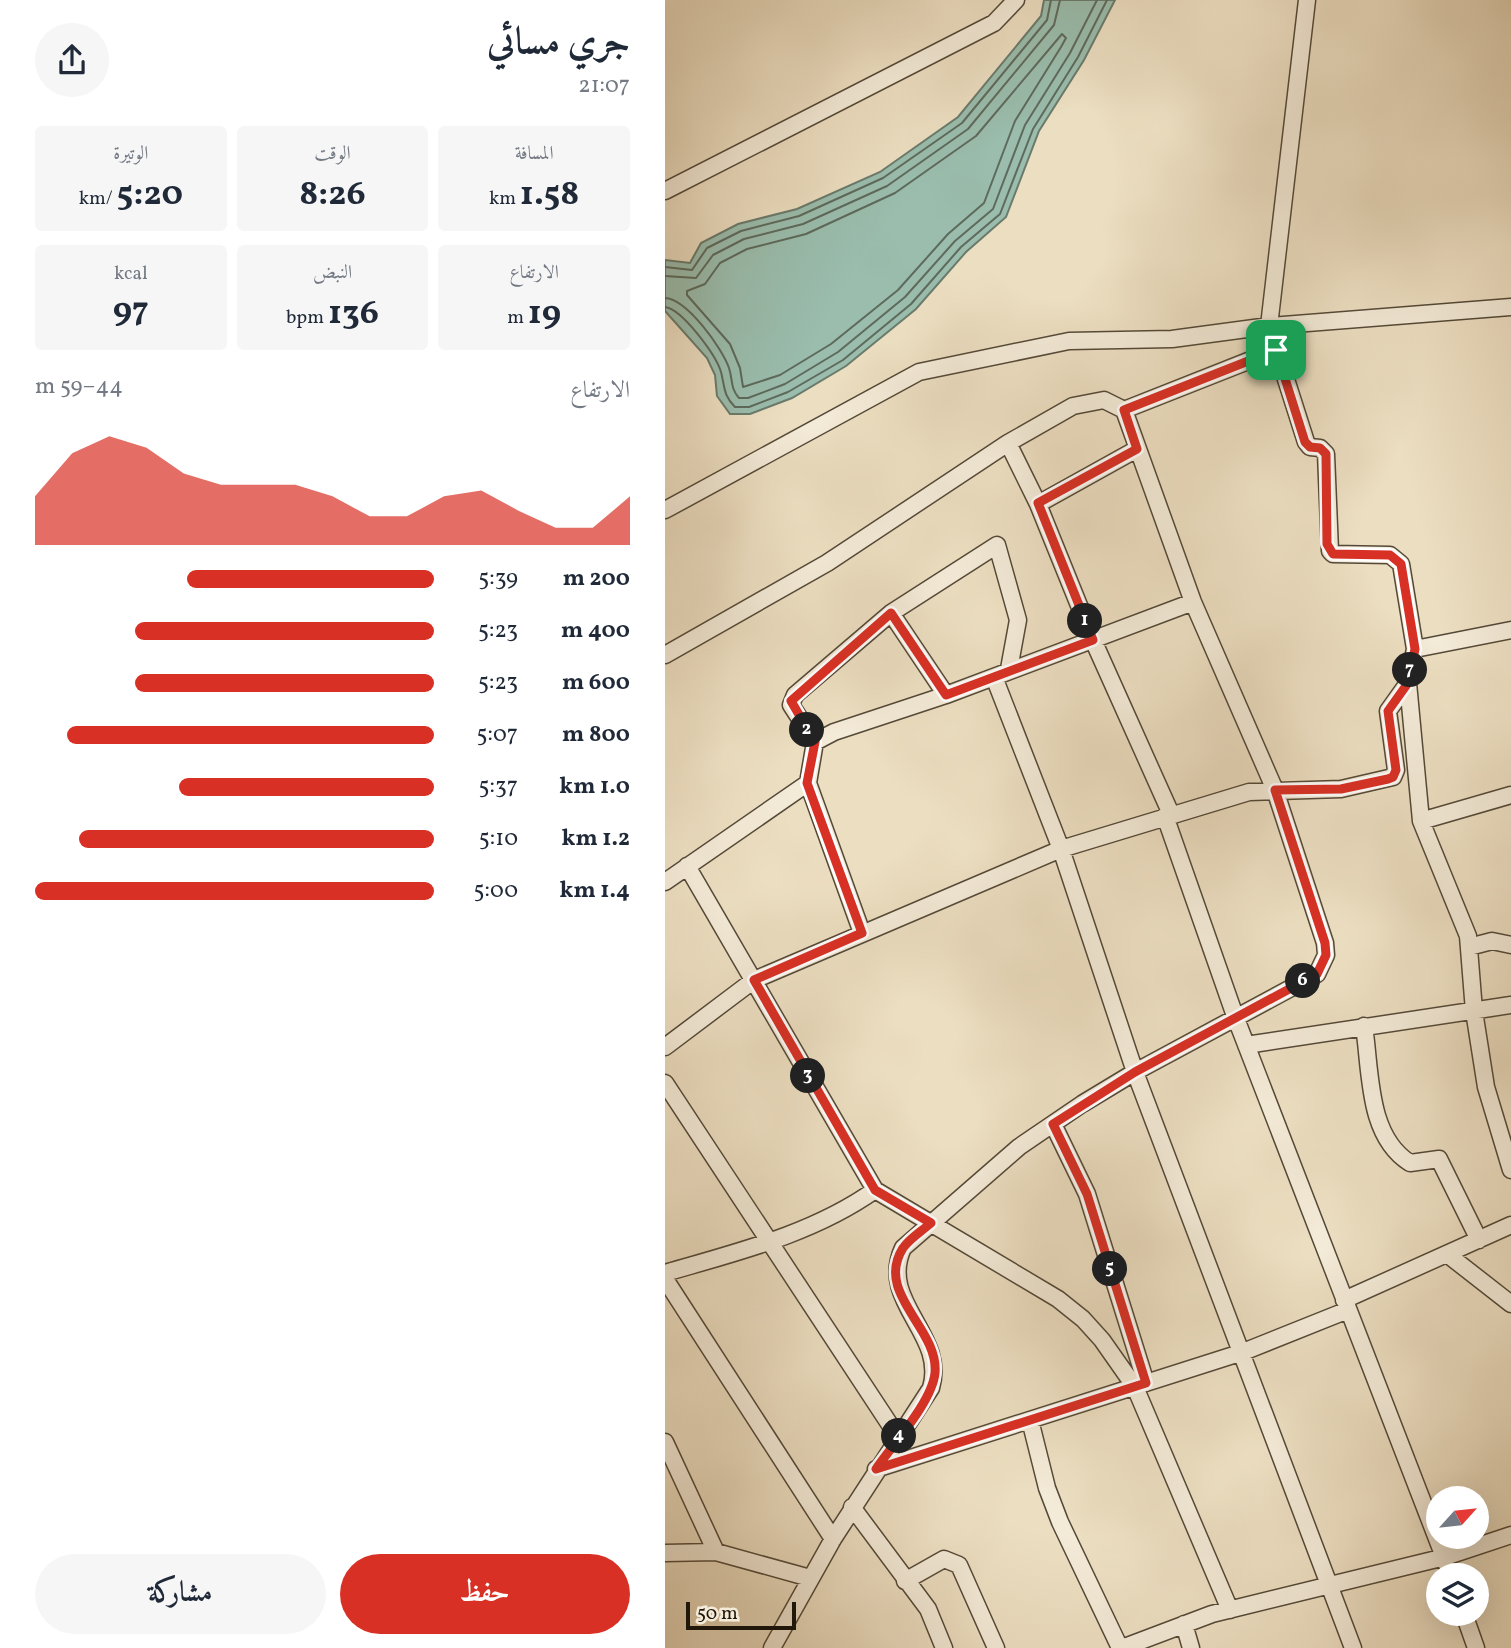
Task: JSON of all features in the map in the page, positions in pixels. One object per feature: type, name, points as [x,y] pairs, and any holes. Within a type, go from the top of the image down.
[{"type":"street","points":[[665,191],[994,23],[1016,0]]},
{"type":"street","points":[[1307,0],[1269,326],[1305,442],[1310,447],[1320,448],[1326,454],[1327,544],[1330,551],[1333,554],[1390,555],[1397,558],[1401,564],[1415,649],[1408,683],[1421,821],[1464,921],[1486,1087],[1511,1170]]},
{"type":"street","points":[[665,510],[919,372],[1069,341],[1172,339],[1269,326],[1511,307]]},
{"type":"street","points":[[1124,410],[1276,350]]},
{"type":"street","points":[[665,655],[827,564],[1008,443],[1073,406],[1104,400],[1124,410],[1193,602],[1275,790],[1325,943],[1326,955],[1317,974],[1135,1072],[1053,1124],[1019,1147],[903,1248],[897,1267],[901,1296],[927,1340],[935,1363],[931,1388],[832,1539],[772,1648]]},
{"type":"street","points":[[1008,443],[1038,503],[1168,815],[1235,1016],[1447,1563]]},
{"type":"street","points":[[1038,503],[1137,449]]},
{"type":"street","points":[[862,933],[807,783],[815,742],[791,701],[891,613],[997,545],[1018,620],[1001,673],[1135,1072],[1353,1648]]},
{"type":"street","points":[[815,742],[834,732],[946,695],[1193,602]]},
{"type":"street","points":[[891,613],[946,695]]},
{"type":"street","points":[[1415,649],[1511,630]]},
{"type":"street","points":[[665,1047],[754,980],[1061,849],[1249,792],[1341,789],[1393,777],[1396,770],[1388,711],[1408,683]]},
{"type":"street","points":[[665,882],[807,783]]},
{"type":"street","points":[[1421,821],[1511,795]]},
{"type":"street","points":[[687,866],[875,1190],[1058,1299],[1083,1319],[1141,1385]]},
{"type":"street","points":[[1469,947],[1492,941],[1511,945]]},
{"type":"street","points":[[1246,1045],[1511,1005]]},
{"type":"street","points":[[1364,1026],[1377,1115],[1384,1136],[1391,1148],[1410,1163],[1439,1159],[1479,1240]]},
{"type":"street","points":[[665,1083],[898,1437]]},
{"type":"street","points":[[1053,1124],[1087,1194],[1141,1385],[1230,1610]]},
{"type":"street","points":[[665,1273],[768,1243],[848,1209],[875,1190]]},
{"type":"street","points":[[876,1469],[1243,1352],[1511,1225]]},
{"type":"street","points":[[1447,1254],[1511,1304]]},
{"type":"street","points":[[665,1279],[832,1539]]},
{"type":"street","points":[[1030,1420],[1047,1488],[1060,1522],[1121,1648],[1230,1610],[1445,1557],[1511,1535]]},
{"type":"street","points":[[665,1442],[716,1552]]},
{"type":"street","points":[[852,1507],[928,1609],[944,1648]]},
{"type":"street","points":[[665,1553],[716,1552],[810,1578]]},
{"type":"street","points":[[905,1581],[944,1559],[959,1565],[996,1648]]},
{"type":"street","points":[[1184,1625],[1191,1648]]},
{"type":"street","points":[[1468,1626],[1476,1648]]},
{"type":"water","points":[[1044,0],[1115,0],[1084,60],[1039,131],[1006,217],[966,252],[916,309],[846,366],[792,398],[750,414],[730,414],[717,396],[715,375],[707,358],[665,311],[665,260],[690,263],[701,243],[738,224],[797,209],[880,172],[958,117],[1041,16]]},
{"type":"route","points":[[1276,350],[1305,442],[1310,447],[1324,450],[1326,454],[1327,544],[1330,551],[1333,554],[1390,555],[1397,558],[1401,564],[1406,608],[1415,649],[1411,658],[1408,683],[1388,711],[1396,770],[1393,777],[1388,779],[1341,789],[1275,790],[1325,943],[1326,955],[1317,974],[1135,1072],[1053,1124],[1087,1194],[1146,1383],[876,1469],[925,1399],[935,1376],[932,1351],[901,1296],[896,1277],[903,1248],[931,1223],[875,1190],[754,980],[862,933],[807,783],[815,742],[791,701],[891,613],[946,695],[1009,669],[1093,640],[1038,503],[1137,449],[1124,410],[1276,350]]}]
